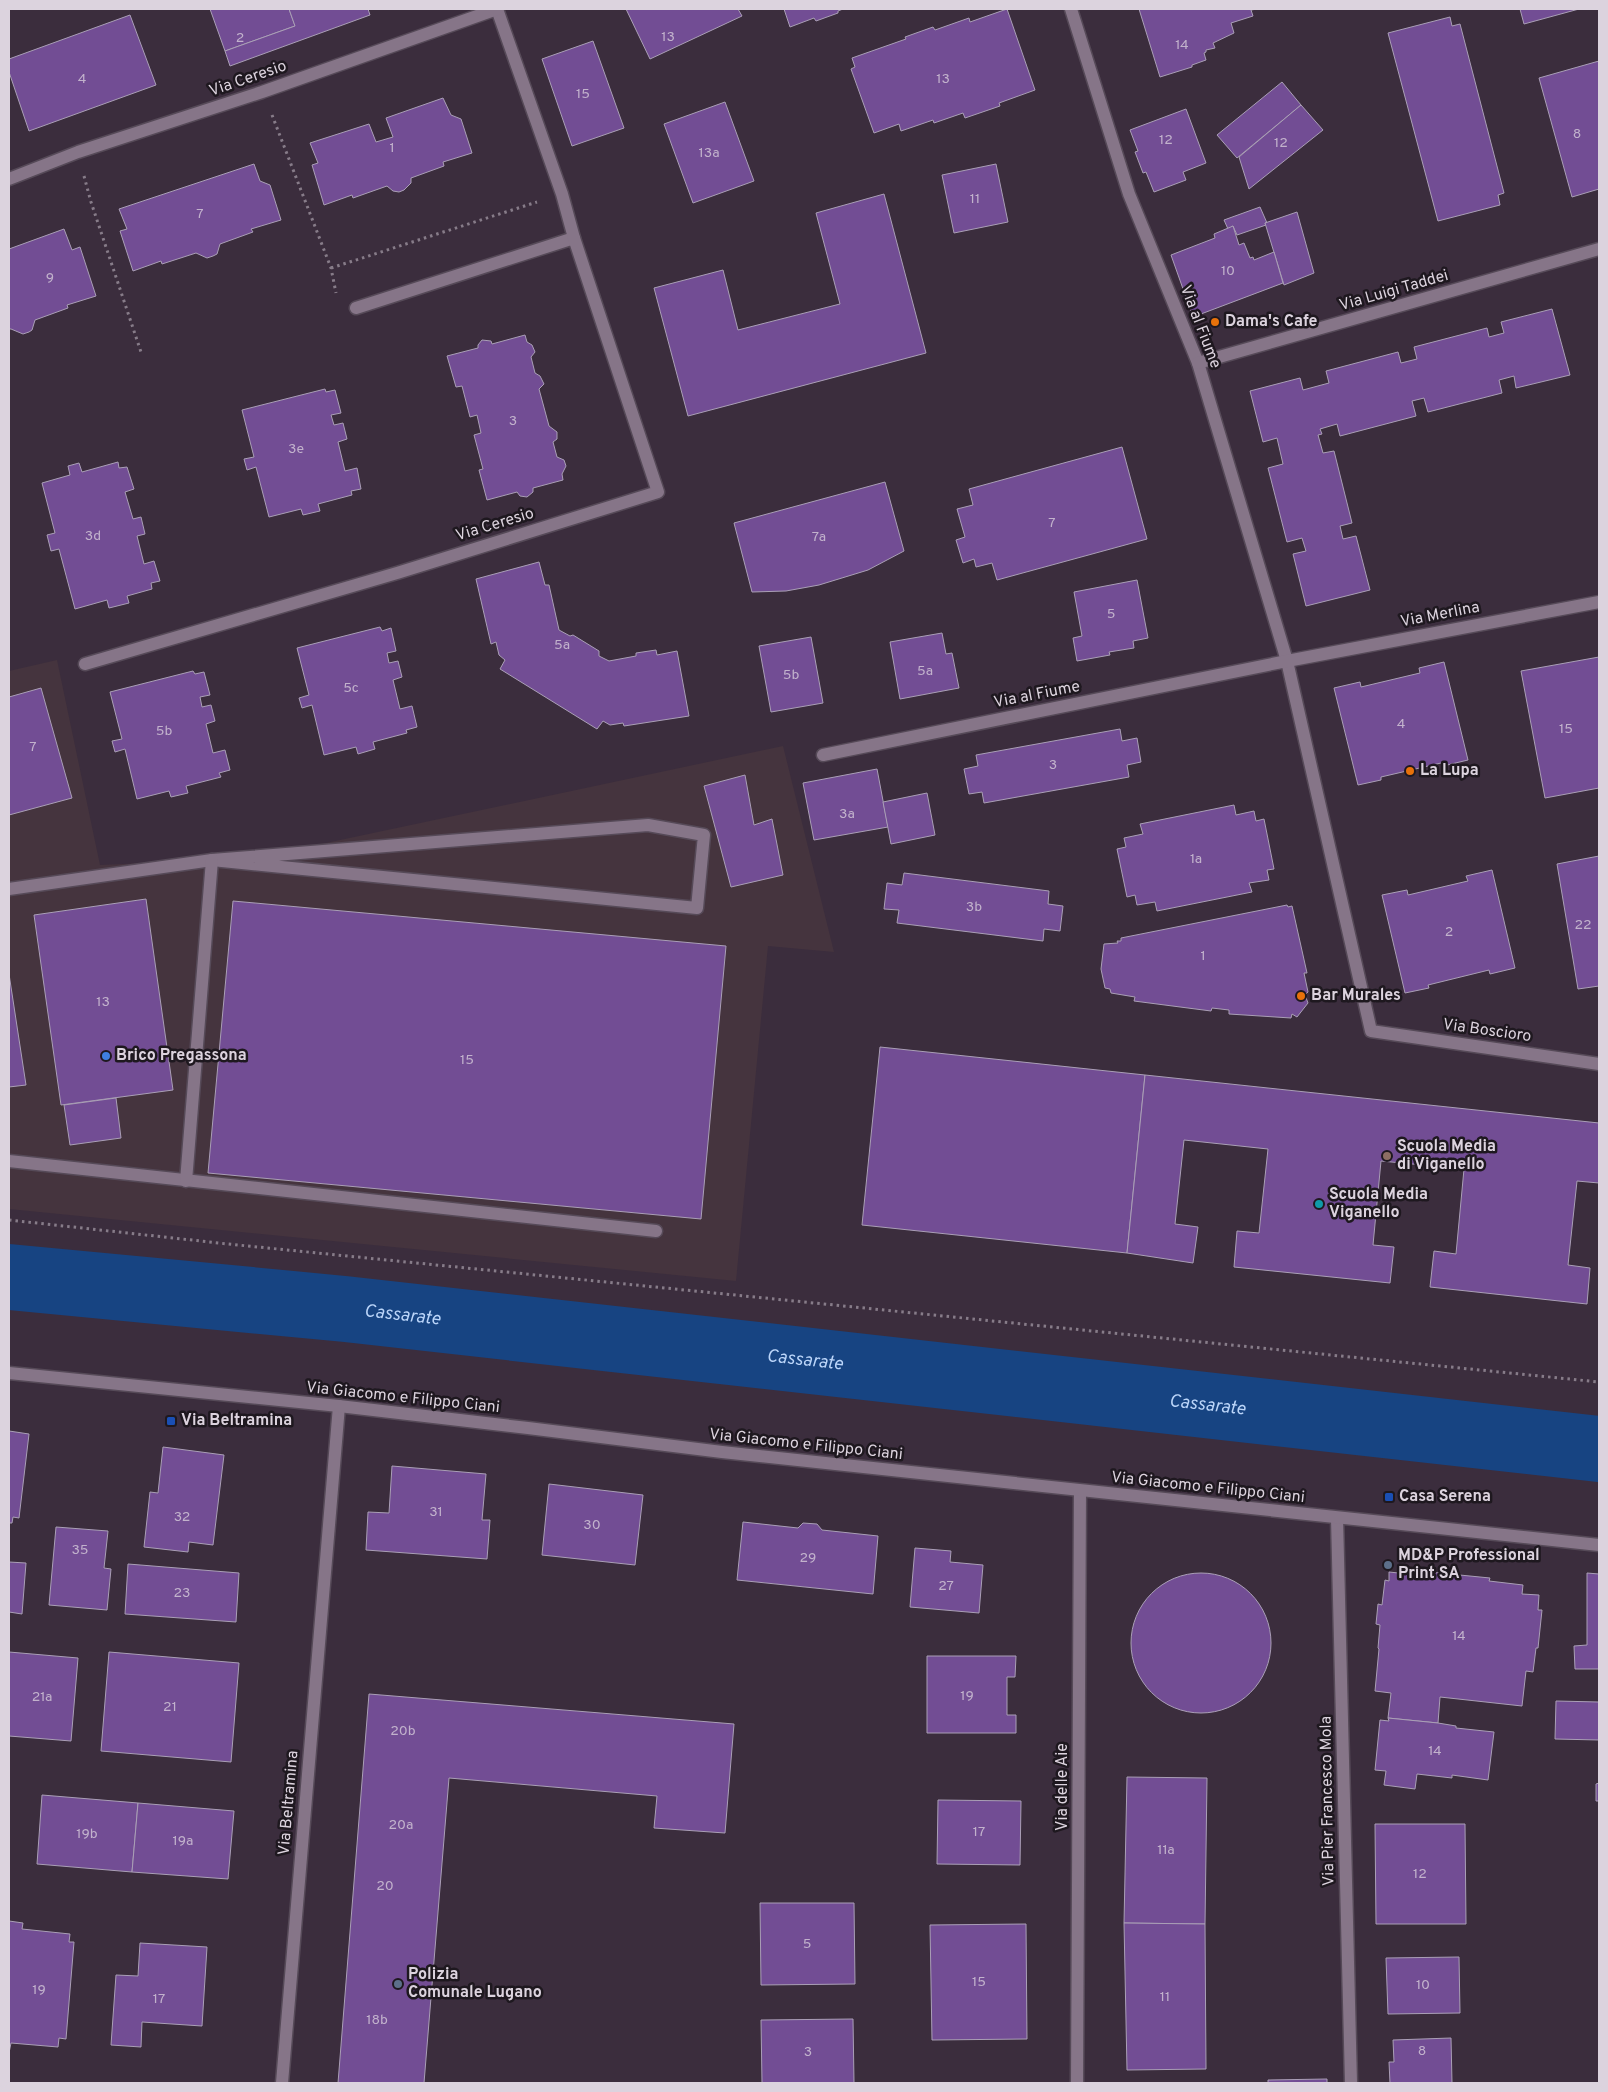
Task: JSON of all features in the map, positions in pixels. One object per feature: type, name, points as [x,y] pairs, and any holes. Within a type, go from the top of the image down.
[{"type":"street","name":"Via Ceresio","points":[[9,179],[78,152],[262,92],[497,9],[562,194],[574,238],[658,492],[378,578],[85,664]]},
{"type":"street","name":"Via al Fiume","points":[[1070,9],[1129,194],[1198,363],[1287,661],[1371,1031]]},
{"type":"street","points":[[356,308],[574,238]]},
{"type":"street","name":"Via Luigi Taddei","points":[[1198,363],[1599,250]]},
{"type":"street","name":"Via Merlina","points":[[1287,661],[1599,602]]},
{"type":"street","name":"Via al Fiume","points":[[823,755],[1287,661]]},
{"type":"street","points":[[9,889],[212,860],[648,825],[704,835],[698,908],[212,860]]},
{"type":"street","points":[[186,1181],[212,860]]},
{"type":"street","name":"Via Boscioro","points":[[1371,1031],[1599,1064]]},
{"type":"street","points":[[9,1161],[656,1231]]},
{"type":"street","name":"Via Giacomo e Filippo Ciani","points":[[9,1373],[339,1406],[722,1452],[1599,1545]]},
{"type":"street","name":"Via Beltramina","points":[[282,2083],[339,1406]]},
{"type":"street","name":"Via delle Aie","points":[[1077,2083],[1080,1491]]},
{"type":"street","name":"Via Pier Francesco Mola","points":[[1337,1518],[1351,2083]]},
{"type":"path","points":[[279,133],[331,268],[336,293]]},
{"type":"path","points":[[331,268],[562,194]]},
{"type":"path","points":[[91,202],[141,352]]},
{"type":"path","points":[[9,1220],[228,1244],[1599,1382]]},
{"type":"shaded area","points":[[57,660],[100,865],[212,860],[188,1183],[218,866],[783,746],[834,952],[768,946],[736,1281],[9,1209],[9,671]]},
{"type":"building","points":[[210,9],[289,9],[295,26],[225,51]]},
{"type":"building","points":[[289,9],[368,9],[370,15],[230,66],[225,51],[295,26]]},
{"type":"building","points":[[626,9],[738,9],[742,16],[650,59]]},
{"type":"building","points":[[784,9],[843,9],[838,11],[838,13],[816,21],[814,18],[790,27]]},
{"type":"building","points":[[1007,9],[1035,90],[999,103],[1000,106],[965,118],[963,113],[934,123],[933,120],[901,131],[899,124],[874,133],[851,69],[855,67],[852,58],[906,39],[905,37],[933,27],[935,30],[969,18],[970,22]]},
{"type":"building","points":[[1139,9],[1257,9],[1251,10],[1253,16],[1231,23],[1234,33],[1213,43],[1215,48],[1206,50],[1204,53],[1206,60],[1192,65],[1192,67],[1160,77]]},
{"type":"building","points":[[1520,9],[1579,9],[1524,24]]},
{"type":"building","points":[[130,15],[156,85],[29,131],[9,72],[9,59]]},
{"type":"building","points":[[1450,17],[1452,26],[1460,24],[1504,193],[1498,195],[1500,205],[1438,221],[1388,33]]},
{"type":"building","points":[[593,41],[624,128],[572,146],[542,59]]},
{"type":"building","points":[[1599,61],[1599,189],[1572,197],[1539,78]]},
{"type":"building","points":[[1282,82],[1301,105],[1237,158],[1217,135]]},
{"type":"building","points":[[443,98],[451,115],[461,119],[472,153],[443,162],[444,166],[411,178],[411,183],[399,192],[393,191],[387,186],[353,198],[352,195],[324,205],[312,165],[318,163],[310,143],[369,124],[376,142],[393,137],[386,118]]},
{"type":"building","points":[[725,102],[754,181],[693,203],[664,124]]},
{"type":"building","points":[[1301,105],[1323,130],[1249,189],[1239,157]]},
{"type":"building","points":[[1186,109],[1206,163],[1183,172],[1186,180],[1154,192],[1146,172],[1143,173],[1135,152],[1138,151],[1130,130]]},
{"type":"building","points":[[254,164],[260,181],[270,185],[281,220],[251,229],[253,232],[220,244],[217,254],[213,256],[207,258],[196,253],[162,264],[161,261],[133,271],[120,231],[127,229],[119,209]]},
{"type":"building","points":[[996,164],[1008,222],[954,233],[942,175]]},
{"type":"building","points":[[884,194],[926,353],[688,416],[654,288],[723,270],[738,330],[840,304],[816,213]]},
{"type":"building","points":[[1260,207],[1267,223],[1265,223],[1266,225],[1237,235],[1233,226],[1228,229],[1224,220]]},
{"type":"building","points":[[1297,212],[1314,273],[1284,285],[1265,223]]},
{"type":"building","points":[[1233,226],[1239,245],[1244,243],[1250,258],[1253,257],[1254,260],[1274,252],[1283,283],[1193,317],[1171,255],[1215,238],[1214,234]]},
{"type":"building","points":[[64,229],[72,250],[80,247],[96,296],[67,305],[68,308],[35,320],[32,330],[29,332],[23,334],[9,329],[9,249]]},
{"type":"building","points":[[1552,309],[1570,375],[1516,388],[1514,376],[1499,380],[1502,393],[1428,412],[1424,398],[1412,401],[1416,416],[1340,436],[1337,424],[1320,429],[1322,434],[1318,435],[1323,453],[1334,451],[1352,523],[1340,526],[1343,539],[1356,536],[1370,590],[1306,606],[1293,554],[1306,551],[1302,538],[1287,542],[1268,468],[1283,464],[1277,438],[1263,442],[1250,391],[1300,378],[1303,390],[1329,383],[1326,371],[1398,352],[1401,363],[1417,359],[1414,347],[1487,328],[1489,337],[1504,333],[1501,322]]},
{"type":"building","points":[[525,335],[527,342],[532,345],[535,352],[531,357],[535,373],[540,376],[544,384],[539,389],[549,426],[557,432],[557,439],[553,442],[557,457],[564,460],[566,466],[562,474],[563,480],[533,488],[533,492],[527,497],[520,496],[517,492],[487,500],[479,470],[483,469],[474,435],[481,433],[477,415],[470,417],[462,386],[456,387],[447,356],[478,348],[482,340],[491,341],[492,344]]},
{"type":"building","points":[[325,389],[326,392],[335,390],[341,413],[331,415],[334,425],[343,423],[347,439],[338,442],[345,471],[357,468],[361,489],[351,491],[352,495],[318,504],[320,511],[303,515],[301,509],[269,517],[256,467],[247,470],[244,459],[254,457],[242,410]]},
{"type":"building","points":[[1122,447],[1147,539],[997,580],[992,563],[976,567],[974,559],[963,563],[956,540],[965,537],[957,509],[973,505],[969,489]]},
{"type":"building","points":[[118,462],[119,468],[127,467],[134,489],[125,492],[133,519],[141,517],[145,534],[137,536],[144,564],[154,561],[160,581],[151,583],[152,589],[127,596],[129,603],[109,608],[107,600],[75,609],[59,549],[51,551],[47,535],[55,533],[42,483],[70,475],[68,466],[79,463],[82,472]]},
{"type":"building","points":[[885,482],[904,551],[868,570],[819,585],[786,591],[752,592],[734,523]]},
{"type":"building","points":[[539,562],[545,585],[549,585],[559,630],[570,636],[573,635],[599,651],[599,656],[609,661],[636,656],[636,653],[656,650],[657,655],[677,651],[689,716],[624,726],[623,723],[610,725],[603,721],[597,729],[500,669],[505,660],[499,655],[496,642],[491,644],[476,579]]},
{"type":"building","points":[[1137,580],[1148,638],[1133,641],[1134,648],[1109,652],[1110,655],[1077,661],[1073,638],[1082,636],[1074,592]]},
{"type":"building","points":[[380,627],[382,631],[391,628],[396,651],[387,653],[389,663],[398,661],[402,677],[393,680],[400,709],[412,706],[417,727],[406,730],[407,733],[373,742],[375,749],[358,754],[356,747],[324,755],[312,705],[302,708],[299,698],[309,695],[297,648]]},
{"type":"building","points":[[942,633],[946,654],[952,653],[959,688],[900,699],[890,642]]},
{"type":"building","points":[[811,637],[823,703],[771,712],[759,646]]},
{"type":"building","points":[[1599,657],[1599,788],[1545,798],[1521,671]]},
{"type":"building","points":[[1444,662],[1468,760],[1443,766],[1441,763],[1381,777],[1381,780],[1358,785],[1334,688],[1360,682],[1361,687],[1420,673],[1419,668]]},
{"type":"building","points":[[193,671],[195,674],[204,672],[210,695],[200,697],[202,707],[211,705],[215,721],[206,724],[213,753],[225,750],[230,770],[219,773],[221,777],[186,786],[188,793],[171,797],[169,791],[137,799],[125,749],[115,752],[112,741],[122,739],[110,692]]},
{"type":"building","points":[[41,688],[72,798],[9,815],[9,697]]},
{"type":"building","points":[[1120,729],[1122,741],[1137,738],[1141,762],[1127,765],[1129,777],[984,803],[982,792],[969,794],[964,769],[978,766],[976,755]]},
{"type":"building","points":[[877,769],[888,827],[814,840],[803,783]]},
{"type":"building","points":[[745,775],[754,825],[772,819],[783,875],[731,887],[704,786]]},
{"type":"building","points":[[927,793],[935,835],[891,844],[883,802]]},
{"type":"building","points":[[1234,805],[1236,815],[1254,811],[1256,821],[1264,819],[1274,869],[1267,870],[1269,880],[1249,883],[1252,892],[1157,911],[1155,902],[1137,905],[1135,895],[1127,897],[1117,849],[1126,847],[1124,838],[1143,834],[1140,824]]},
{"type":"building","points":[[1599,856],[1599,986],[1578,989],[1557,864]]},
{"type":"building","points":[[1492,870],[1515,968],[1490,974],[1489,970],[1428,985],[1429,988],[1405,993],[1382,895],[1407,890],[1408,895],[1468,881],[1466,876]]},
{"type":"building","points":[[904,873],[1049,891],[1048,904],[1063,906],[1060,931],[1044,929],[1043,941],[897,923],[899,910],[884,909],[887,883],[902,885]]},
{"type":"building","points":[[146,899],[173,1090],[61,1105],[34,915]]},
{"type":"building","points":[[233,901],[726,946],[701,1219],[208,1173]]},
{"type":"building","points":[[1287,905],[1288,907],[1292,906],[1307,973],[1304,973],[1308,992],[1305,995],[1308,1003],[1297,1017],[1292,1014],[1291,1018],[1229,1014],[1229,1010],[1212,1008],[1211,1011],[1134,1001],[1135,997],[1111,993],[1110,989],[1105,988],[1101,969],[1104,944],[1118,943],[1117,941],[1121,941],[1121,938]]},
{"type":"building","points":[[9,974],[26,1085],[9,1087]]},
{"type":"building","points":[[880,1047],[1145,1075],[1127,1253],[862,1225]]},
{"type":"building","name":"Scuola Media Viganello","points":[[1145,1075],[1599,1123],[1599,1183],[1577,1181],[1568,1265],[1590,1268],[1587,1304],[1430,1287],[1434,1251],[1456,1254],[1464,1169],[1381,1161],[1373,1245],[1394,1247],[1390,1283],[1234,1267],[1237,1231],[1259,1233],[1268,1149],[1184,1140],[1175,1224],[1198,1227],[1193,1263],[1127,1253]]},
{"type":"building","points":[[116,1098],[121,1138],[70,1145],[64,1105]]},
{"type":"building","points":[[9,1431],[29,1434],[19,1518],[13,1517],[12,1523],[9,1523]]},
{"type":"building","points":[[163,1447],[224,1455],[213,1545],[189,1542],[188,1552],[144,1547],[150,1492],[158,1493]]},
{"type":"building","points":[[392,1466],[486,1474],[482,1520],[490,1520],[487,1559],[366,1550],[368,1512],[389,1513]]},
{"type":"building","points":[[549,1484],[643,1495],[635,1565],[542,1555]]},
{"type":"building","points":[[743,1522],[798,1528],[803,1523],[817,1524],[822,1530],[878,1536],[873,1594],[737,1580]]},
{"type":"building","points":[[56,1527],[108,1531],[104,1568],[111,1569],[107,1610],[49,1605]]},
{"type":"building","points":[[915,1548],[951,1551],[950,1562],[983,1565],[979,1613],[910,1607]]},
{"type":"building","points":[[9,1562],[26,1563],[22,1614],[9,1612]]},
{"type":"building","points":[[128,1564],[239,1573],[236,1622],[125,1614]]},
{"type":"building","points":[[1409,1570],[1490,1578],[1489,1581],[1523,1585],[1522,1594],[1539,1595],[1538,1610],[1542,1610],[1538,1648],[1536,1648],[1533,1672],[1526,1671],[1522,1706],[1440,1697],[1438,1723],[1388,1718],[1391,1693],[1375,1691],[1380,1625],[1376,1624],[1378,1604],[1382,1605],[1385,1580],[1389,1581],[1389,1572],[1408,1574]]},
{"type":"building","points":[[1201,1573],[1215,1574],[1228,1578],[1240,1584],[1251,1593],[1260,1604],[1266,1616],[1270,1629],[1270,1657],[1266,1670],[1260,1682],[1251,1693],[1240,1702],[1228,1708],[1215,1712],[1201,1713],[1187,1712],[1174,1708],[1162,1702],[1151,1693],[1142,1682],[1136,1670],[1132,1657],[1131,1643],[1132,1629],[1136,1616],[1142,1604],[1151,1593],[1162,1584],[1174,1578],[1187,1574]]},
{"type":"building","points":[[1587,1573],[1599,1574],[1599,1669],[1575,1669],[1574,1646],[1587,1645]]},
{"type":"building","points":[[9,1652],[78,1658],[71,1741],[9,1736]]},
{"type":"building","points":[[109,1652],[239,1663],[231,1762],[101,1751]]},
{"type":"building","points":[[927,1656],[1016,1656],[1015,1677],[1007,1677],[1007,1715],[1016,1715],[1016,1733],[927,1733]]},
{"type":"building","points":[[369,1694],[734,1724],[725,1833],[654,1828],[657,1796],[449,1778],[424,2083],[338,2083]]},
{"type":"building","points":[[1556,1701],[1599,1702],[1599,1740],[1555,1739]]},
{"type":"building","points":[[1388,1718],[1438,1723],[1456,1726],[1456,1728],[1494,1732],[1488,1780],[1452,1775],[1452,1778],[1417,1774],[1415,1789],[1384,1785],[1386,1771],[1375,1770],[1380,1720],[1389,1721]]},
{"type":"building","points":[[1127,1777],[1207,1778],[1205,1924],[1124,1923]]},
{"type":"building","points":[[1599,1783],[1599,1801],[1596,1801],[1596,1784]]},
{"type":"building","points":[[42,1795],[138,1803],[132,1872],[37,1864]]},
{"type":"building","points":[[938,1800],[1021,1801],[1020,1865],[937,1864]]},
{"type":"building","points":[[138,1803],[234,1811],[228,1879],[132,1872]]},
{"type":"building","points":[[1375,1824],[1465,1824],[1466,1924],[1376,1924]]},
{"type":"building","points":[[760,1903],[854,1903],[855,1984],[761,1985]]},
{"type":"building","points":[[9,1921],[23,1923],[22,1929],[70,1934],[69,1942],[74,1942],[66,2039],[59,2038],[58,2047],[11,2043],[9,2053]]},
{"type":"building","points":[[1124,1923],[1205,1924],[1206,2069],[1127,2070]]},
{"type":"building","points":[[1026,1924],[1027,2039],[932,2040],[930,1925]]},
{"type":"building","points":[[140,1943],[207,1947],[202,2026],[142,2022],[141,2047],[111,2045],[116,1975],[138,1976]]},
{"type":"building","points":[[1459,1957],[1460,2013],[1388,2014],[1386,1958]]},
{"type":"building","points":[[853,2019],[854,2083],[762,2083],[761,2020]]},
{"type":"building","points":[[1451,2038],[1452,2083],[1390,2083],[1389,2062],[1394,2062],[1393,2040]]},
{"type":"building","points":[[1327,2079],[1327,2083],[1268,2083],[1268,2080]]},
{"type":"waterway","name":"Cassarate","points":[[9,1277],[345,1309],[1599,1449]]},
{"type":"place","name":"Dama's Cafe","points":[[1215,322]]},
{"type":"place","name":"La Lupa","points":[[1410,771]]},
{"type":"place","name":"Bar Murales","points":[[1301,996]]},
{"type":"place","name":"Brico Pregassona","points":[[106,1056]]},
{"type":"place","name":"Scuola Media di Viganello","points":[[1387,1156]]},
{"type":"place","name":"Scuola Media Viganello","points":[[1319,1204]]},
{"type":"place","name":"Via Beltramina","points":[[171,1421]]},
{"type":"place","name":"Casa Serena","points":[[1389,1497]]},
{"type":"place","name":"MD&P Professional Print SA","points":[[1388,1565]]},
{"type":"place","name":"Polizia Comunale Lugano","points":[[398,1984]]}]
